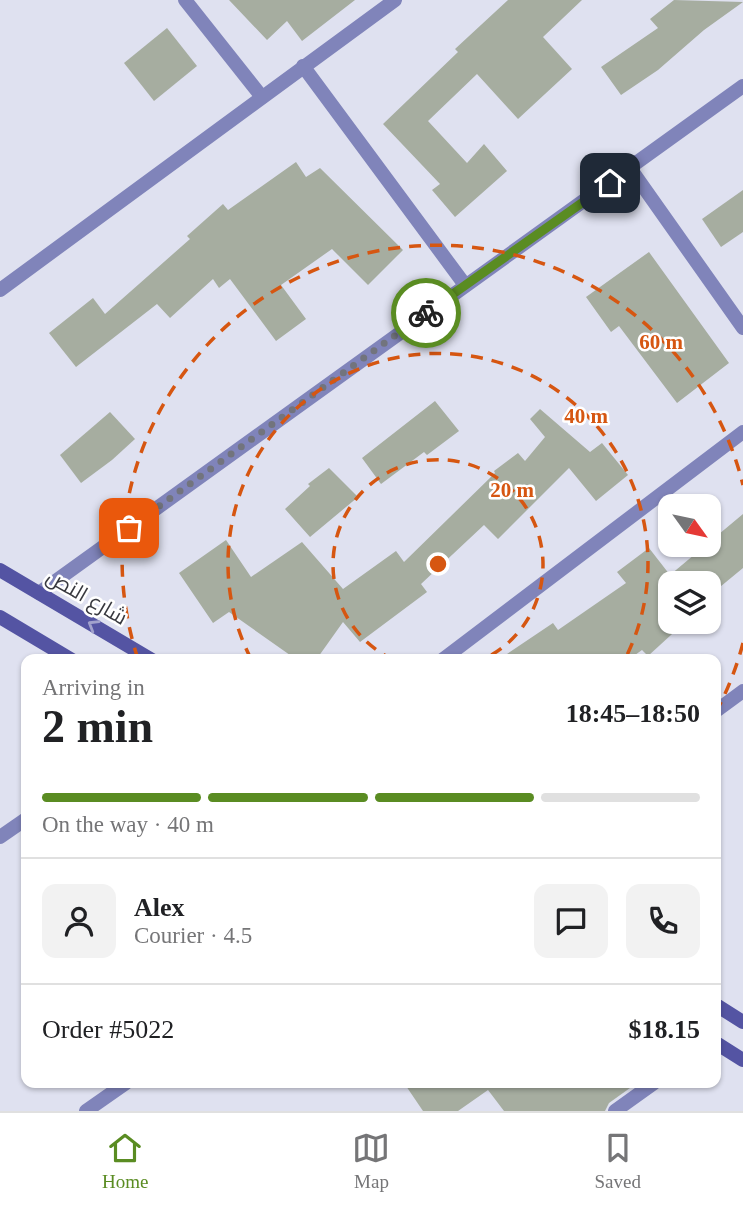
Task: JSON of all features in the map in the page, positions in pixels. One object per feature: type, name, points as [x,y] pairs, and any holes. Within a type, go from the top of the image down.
[{"type":"main road","name":"شارع النص","points":[[0,570],[142,654]]},
{"type":"main road","points":[[0,617],[62,654]]},
{"type":"main road","points":[[721,1008],[743,1022]]},
{"type":"main road","points":[[721,1046],[743,1060]]},
{"type":"street","points":[[185,0],[262,97]]},
{"type":"street","points":[[0,290],[395,0]]},
{"type":"street","points":[[303,66],[466,285]]},
{"type":"street","points":[[39,593],[743,86]]},
{"type":"street","points":[[630,168],[743,328]]},
{"type":"street","points":[[450,654],[743,432]]},
{"type":"street","points":[[721,707],[743,691]]},
{"type":"street","points":[[0,837],[21,822]]},
{"type":"street","points":[[86,1111],[119,1088]]},
{"type":"street","points":[[615,1111],[647,1088]]},
{"type":"building","points":[[229,0],[355,0],[302,41],[287,21],[267,40]]},
{"type":"building","points":[[508,0],[582,0],[543,37],[572,69],[518,119],[477,74],[428,121],[467,163],[484,144],[507,171],[455,217],[432,190],[440,184],[383,124],[458,52],[455,49]]},
{"type":"building","points":[[674,0],[743,2],[704,30],[658,70],[621,95],[601,67],[658,28],[650,19]]},
{"type":"building","points":[[167,28],[197,66],[154,101],[124,63]]},
{"type":"building","points":[[296,162],[306,177],[320,168],[403,250],[368,285],[332,249],[281,285],[306,319],[276,341],[230,279],[219,288],[213,279],[170,318],[157,304],[76,367],[49,333],[93,298],[105,314],[190,239],[187,236],[223,204],[228,210]]},
{"type":"building","points":[[743,190],[743,232],[721,247],[702,219]]},
{"type":"building","points":[[649,252],[729,363],[677,403],[619,326],[611,332],[586,297]]},
{"type":"building","points":[[435,401],[459,431],[427,455],[424,452],[381,484],[362,458]]},
{"type":"building","points":[[540,409],[590,452],[602,443],[628,475],[596,501],[569,468],[498,539],[484,525],[421,584],[427,592],[360,642],[343,622],[320,654],[288,654],[229,612],[213,623],[179,573],[226,540],[251,577],[302,542],[343,589],[396,551],[404,562],[495,473],[494,471],[518,453],[525,461],[545,437],[530,419]]},
{"type":"building","points":[[110,412],[135,439],[81,483],[60,455]]},
{"type":"building","points":[[329,468],[358,497],[310,537],[285,509],[310,486],[308,484]]},
{"type":"building","points":[[743,514],[743,568],[721,586],[721,571],[675,571],[692,557],[721,557],[721,532]]},
{"type":"building","points":[[649,548],[667,571],[658,571],[658,634],[672,634],[650,654],[642,650],[636,654],[507,654],[553,623],[558,630],[626,583],[617,572]]},
{"type":"building","points":[[407,1088],[630,1088],[609,1103],[605,1111],[504,1111],[488,1090],[458,1111],[423,1111]]},
{"type":"way so far","points":[[129,528],[426,313]]},
{"type":"route","points":[[426,313],[610,183]]}]
